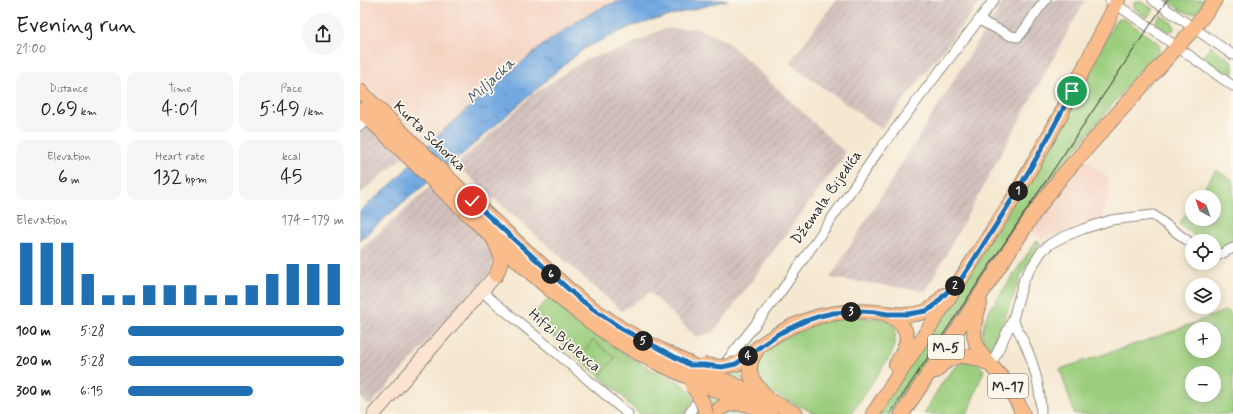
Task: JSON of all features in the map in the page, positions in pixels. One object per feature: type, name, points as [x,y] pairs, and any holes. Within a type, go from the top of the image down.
[{"type":"main road","name":"M-5","points":[[910,402],[982,292],[1061,177],[1178,47],[1215,0]]},
{"type":"main road","name":"M-5","points":[[873,414],[1017,193],[1046,142],[1114,1]]},
{"type":"main road","name":"Kurta Schorka","points":[[360,91],[408,147],[439,178],[493,238],[531,273],[618,341],[656,362],[694,373]]},
{"type":"main road","name":"Kurta Schorka","points":[[363,118],[408,147]]},
{"type":"main road","name":"Kurta Schorka","points":[[439,178],[472,201],[578,298],[622,329],[694,373],[770,407]]},
{"type":"main road","points":[[493,238],[500,253],[501,263],[496,275]]},
{"type":"main road","points":[[374,414],[496,275],[515,267],[531,273]]},
{"type":"main road","points":[[706,414],[694,373],[736,364],[767,341],[790,327],[820,316],[833,313],[861,311],[887,314],[909,314],[926,311],[933,307],[947,292],[958,284]]},
{"type":"main road","points":[[982,292],[974,323],[974,330],[979,352],[990,361]]},
{"type":"main road","points":[[887,314],[899,322],[906,332],[907,338],[906,345],[896,367],[896,380]]},
{"type":"main road","points":[[758,348],[750,361],[750,375],[752,381],[770,407]]},
{"type":"main road","name":"M-17","points":[[902,414],[942,363],[951,358],[968,356],[990,361],[1009,387],[1023,414]]},
{"type":"main road","name":"Kurta Schorka","points":[[717,384],[749,404],[792,412]]},
{"type":"main road","points":[[715,414],[722,407],[728,404],[749,404]]},
{"type":"street","name":"Džemala Bijedića","points":[[689,414],[712,379],[780,293],[877,154],[994,0]]},
{"type":"street","points":[[979,20],[1011,36],[1018,37],[1046,0]]},
{"type":"street","points":[[1153,0],[1233,55]]},
{"type":"street","points":[[1114,1],[1233,86]]},
{"type":"street","points":[[990,361],[1012,320],[1024,279],[1042,251],[1050,244],[1095,224],[1111,220],[1153,215],[1185,239]]},
{"type":"street","points":[[1221,254],[1233,248]]},
{"type":"street","name":"Hifzi Bjelevca","points":[[481,291],[628,414]]},
{"type":"street","points":[[1012,320],[1030,356],[1037,382],[1041,414]]},
{"type":"shaded area","points":[[360,0],[624,0],[605,6],[580,19],[539,48],[459,115],[433,140],[421,142],[360,83]]},
{"type":"shaded area","points":[[836,0],[982,0],[881,129],[789,63]]},
{"type":"shaded area","points":[[1004,0],[1085,0],[926,291],[830,278]]},
{"type":"shaded area","points":[[697,28],[728,42],[846,153],[714,332],[696,337],[650,292],[622,311],[456,165],[531,96],[586,59],[622,49],[663,29]]},
{"type":"shaded area","points":[[360,111],[405,155],[360,194]]},
{"type":"shaded area","points":[[1083,158],[1108,178],[1109,200],[1100,219],[1064,233],[1042,239],[1032,232]]},
{"type":"shaded area","points":[[432,185],[497,246],[490,272],[370,406],[360,397],[360,250]]},
{"type":"green space","points":[[1167,0],[1205,0],[1198,11],[1190,13],[1182,10]]},
{"type":"green space","points":[[1138,1],[1153,9],[1147,18],[1134,8],[1134,3]]},
{"type":"green space","points":[[1161,15],[1173,24],[1174,29],[1171,31],[1166,31],[1155,23]]},
{"type":"green space","points":[[1124,19],[1158,43],[1160,49],[1159,53],[1139,72],[1039,195],[895,414],[878,414],[1085,79],[1115,21]]},
{"type":"green space","points":[[1211,46],[1233,62],[1233,79],[1202,59]]},
{"type":"green space","points":[[1216,170],[1233,181],[1233,244],[1221,248],[1221,234],[1193,234],[1179,224],[1185,216],[1185,226],[1221,226],[1221,190],[1203,190]]},
{"type":"green space","points":[[1037,240],[1041,243],[1022,273],[991,354],[985,347],[982,338],[986,317]]},
{"type":"green space","points":[[549,298],[598,336],[628,356],[650,369],[677,381],[687,388],[694,398],[684,414],[640,414],[627,402],[624,397],[531,317]]},
{"type":"green space","points":[[1227,310],[1233,317],[1233,414],[1074,414],[1060,369],[1185,326],[1185,358],[1221,358],[1221,322],[1196,322],[1217,314],[1221,314],[1221,312]]},
{"type":"green space","points":[[845,315],[888,320],[895,328],[895,344],[891,355],[851,414],[816,414],[767,390],[754,372],[755,360],[768,344],[784,333]]},
{"type":"green space","points":[[593,340],[615,358],[602,374],[580,356]]},
{"type":"green space","points":[[965,360],[978,364],[984,370],[967,414],[924,414],[946,377]]},
{"type":"green space","points":[[743,364],[747,380],[745,381],[724,371]]},
{"type":"green space","points":[[704,393],[723,402],[713,410]]},
{"type":"green space","points":[[740,408],[760,414],[721,414]]},
{"type":"water","points":[[624,0],[728,0],[632,26],[585,48],[360,240],[360,211],[396,180],[433,140],[459,116],[539,48],[580,19],[605,6]]},
{"type":"tram line","points":[[890,414],[1167,0]]},
{"type":"route","points":[[472,201],[578,298],[622,329],[690,365],[730,366],[736,364],[767,341],[790,327],[820,316],[833,313],[861,311],[887,314],[918,314],[933,307],[947,292],[958,284],[1017,193],[1059,118],[1072,91]]},
{"type":"water label","name":"Miljacka","points":[[490,80]]}]
